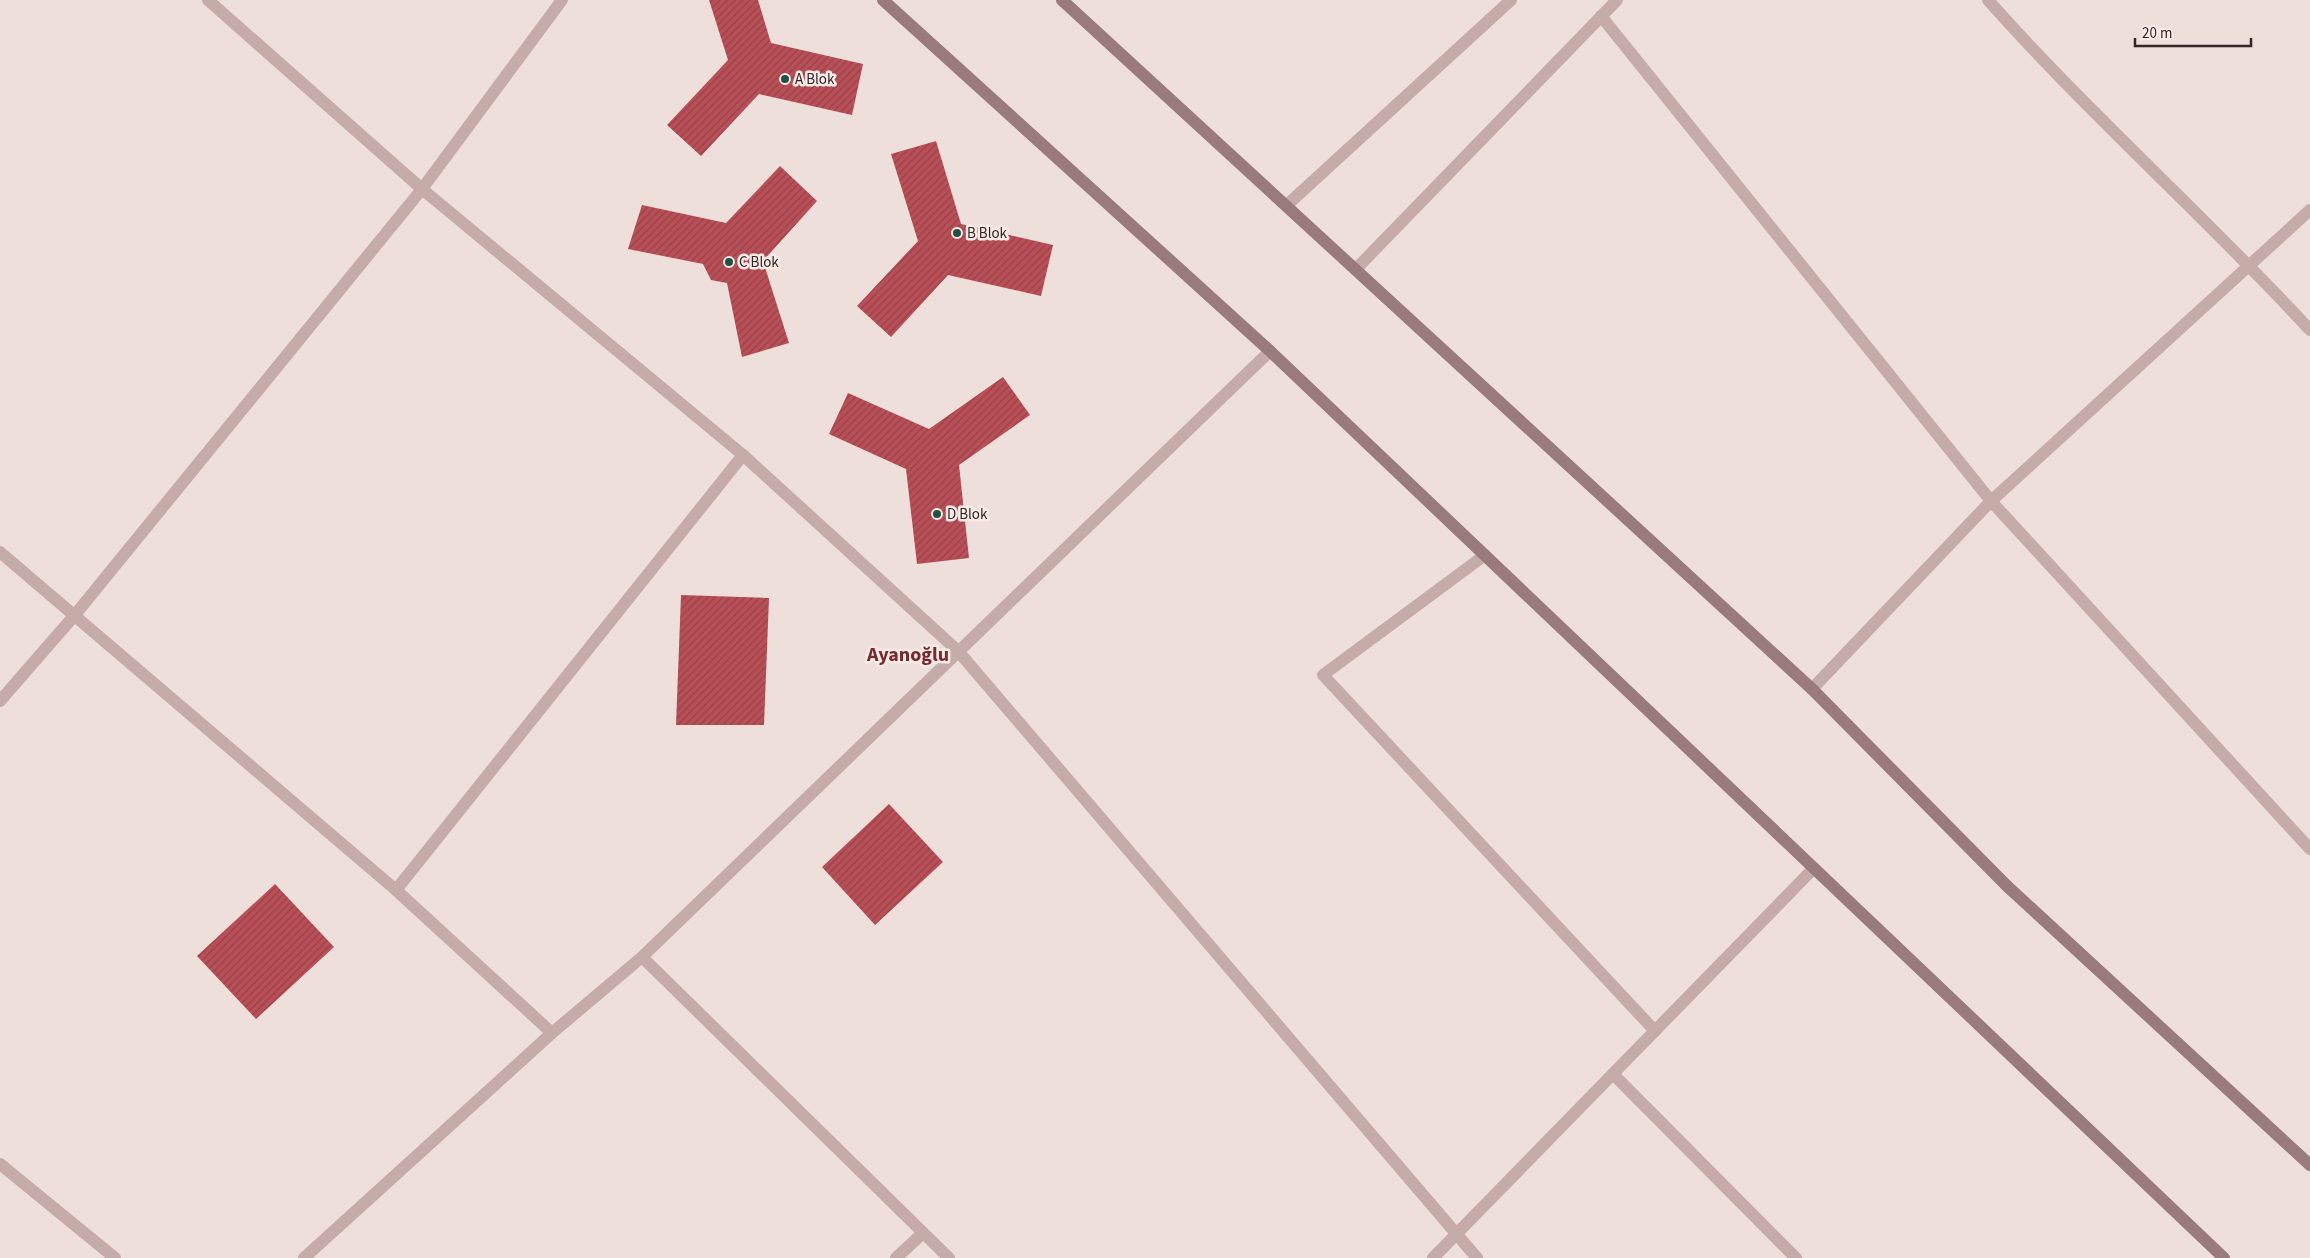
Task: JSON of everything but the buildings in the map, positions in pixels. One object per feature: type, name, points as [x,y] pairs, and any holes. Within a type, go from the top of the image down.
[{"type":"street","points":[[208,0],[422,189],[743,455],[958,651],[1477,1258]]},
{"type":"street","points":[[0,701],[74,616],[422,189],[562,0]]},
{"type":"street","points":[[883,0],[1270,351],[2224,1258]]},
{"type":"street","points":[[1062,0],[1812,689],[2007,886],[2310,1165]]},
{"type":"street","points":[[1287,205],[1511,0]]},
{"type":"street","points":[[1356,269],[1617,0]]},
{"type":"street","points":[[1988,0],[2025,42],[2251,266],[2310,330]]},
{"type":"street","points":[[1600,16],[1991,501],[2310,849]]},
{"type":"street","points":[[1812,689],[1991,501],[2251,266],[2310,210]]},
{"type":"street","points":[[304,1258],[552,1033],[642,957],[1270,351]]},
{"type":"street","points":[[396,890],[743,455]]},
{"type":"street","points":[[0,552],[396,890],[552,1033]]},
{"type":"street","points":[[1485,555],[1323,675],[1655,1030]]},
{"type":"street","points":[[1433,1258],[1814,868]]},
{"type":"street","points":[[642,957],[949,1258]]},
{"type":"street","points":[[1612,1074],[1796,1258]]},
{"type":"street","points":[[0,1164],[115,1258]]},
{"type":"street","points":[[896,1258],[922,1233]]},
{"type":"place","name":"A Blok","points":[[785,79]]},
{"type":"place","name":"B Blok","points":[[957,233]]},
{"type":"place","name":"C Blok","points":[[729,262]]},
{"type":"place","name":"D Blok","points":[[937,514]]},
{"type":"district","name":"Ayanoğlu","points":[[908,654]]}]
